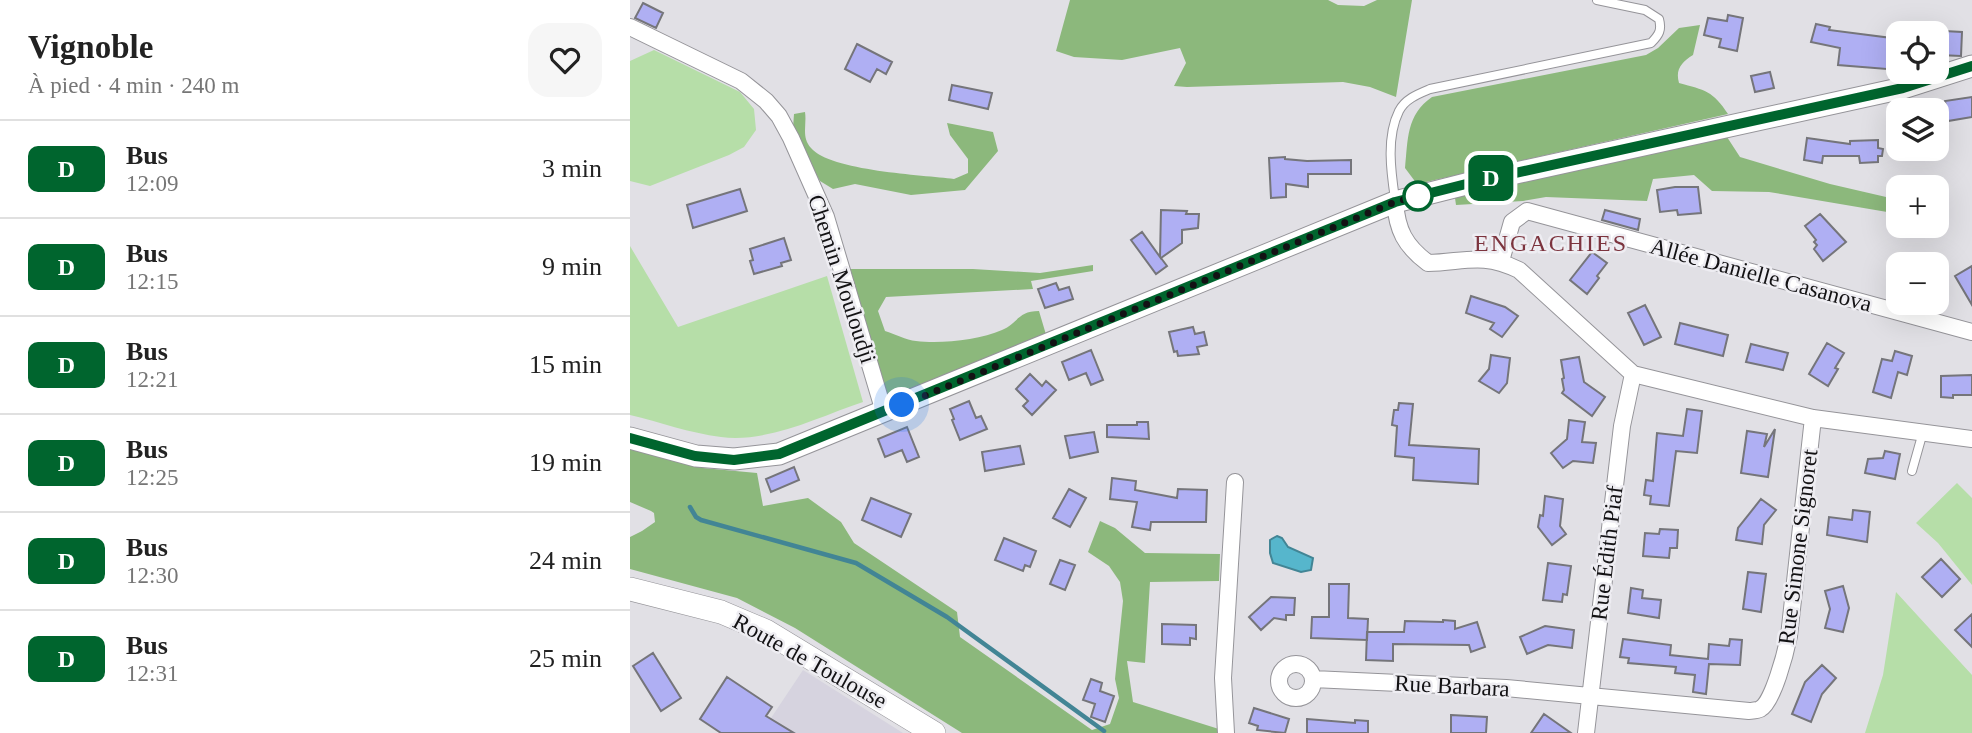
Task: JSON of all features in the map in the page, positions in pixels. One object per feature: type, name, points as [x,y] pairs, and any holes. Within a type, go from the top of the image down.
[{"type":"main road","name":"Route de Toulouse","points":[[633,588],[721,612],[766,631],[934,733]]},
{"type":"street","name":"Chemin Mouloudji","points":[[630,27],[741,81],[766,101],[779,116],[826,217],[884,412]]},
{"type":"street","points":[[630,438],[695,456],[734,460],[779,454],[1395,202],[1483,180],[1903,88],[1972,66]]},
{"type":"street","points":[[1395,202],[1397,222],[1405,238],[1413,252],[1427,263],[1451,263],[1472,258],[1501,261],[1519,270],[1633,374],[1813,418],[1972,439]]},
{"type":"street","name":"Allée Danielle Casanova","points":[[1501,261],[1512,222],[1527,211],[1972,332]]},
{"type":"street","name":"Rue Édith Piaf","points":[[1586,733],[1622,426],[1633,374]]},
{"type":"street","name":"Rue Simone Signoret","points":[[1590,695],[1749,711],[1760,709],[1768,703],[1789,636],[1813,418]]},
{"type":"street","points":[[1226,733],[1223,678],[1235,482]]},
{"type":"street","name":"Rue Barbara","points":[[1314,679],[1506,688],[1590,695]]},
{"type":"lane","points":[[1395,202],[1391,170],[1392,136],[1399,110],[1412,97],[1430,89],[1651,43],[1659,36],[1659,19],[1645,10],[1597,0]]},
{"type":"lane","points":[[1912,471],[1923,432]]},
{"type":"shaded area","points":[[803,670],[903,733],[761,733]]},
{"type":"green space","points":[[1070,0],[1328,0],[1338,5],[1364,6],[1377,0],[1412,0],[1396,97],[1370,87],[1343,82],[1174,86],[1186,63],[1180,48],[1122,60],[1074,57],[1056,51]]},
{"type":"green space","points":[[1700,25],[1693,55],[1679,70],[1679,83],[1708,92],[1728,114],[1417,184],[1405,168],[1413,120],[1423,104],[1432,97],[1646,55],[1658,48],[1679,28]]},
{"type":"green space","points":[[654,50],[740,92],[754,109],[756,130],[744,147],[729,155],[650,186],[630,181],[630,61]]},
{"type":"green space","points":[[805,112],[805,135],[811,148],[821,156],[856,167],[954,179],[968,173],[968,159],[950,135],[947,123],[993,132],[998,151],[965,190],[911,195],[855,184],[833,189],[820,181],[793,128],[794,114]]},
{"type":"green space","points":[[1727,137],[1740,157],[1830,184],[1886,197],[1886,212],[1769,192],[1712,191],[1694,175],[1653,179],[1647,201],[1546,197],[1456,205],[1455,198],[1460,191]]},
{"type":"green space","points":[[630,246],[678,327],[827,276],[863,402],[775,433],[739,438],[698,433],[630,415]]},
{"type":"green space","points":[[1093,265],[1093,271],[1031,281],[1033,289],[886,297],[878,311],[885,331],[908,339],[937,342],[982,336],[1002,330],[1022,315],[1039,311],[1047,338],[887,401],[847,269],[973,269],[1040,273]]},
{"type":"green space","points":[[630,448],[703,468],[757,473],[763,506],[808,498],[841,522],[854,543],[957,612],[960,637],[1092,730],[1110,724],[1119,698],[1115,679],[1123,601],[1120,582],[1109,566],[1088,552],[1100,521],[1115,528],[1145,553],[1220,554],[1219,581],[1150,582],[1145,663],[1127,661],[1133,702],[1222,730],[1222,733],[962,733],[795,628],[737,598],[630,569],[630,537],[655,522],[654,513],[630,502]]},
{"type":"green space","points":[[1957,483],[1972,498],[1972,585],[1938,543],[1916,523]]},
{"type":"green space","points":[[1896,592],[1972,675],[1972,733],[1865,733],[1883,675]]},
{"type":"water","points":[[1277,536],[1282,538],[1288,547],[1313,558],[1311,570],[1301,572],[1273,563],[1270,540]]},
{"type":"building","points":[[643,3],[663,13],[656,28],[635,18]]},
{"type":"building","points":[[1728,15],[1743,18],[1737,51],[1719,47],[1721,39],[1704,35],[1708,18],[1727,21]]},
{"type":"building","points":[[1816,24],[1830,27],[1829,30],[1886,37],[1886,69],[1838,65],[1840,48],[1811,42]]},
{"type":"building","points":[[1949,31],[1962,32],[1961,56],[1949,55]]},
{"type":"building","points":[[857,44],[892,62],[886,74],[877,69],[870,82],[845,69]]},
{"type":"building","points":[[1770,72],[1774,88],[1755,92],[1751,76]]},
{"type":"building","points":[[952,85],[992,93],[988,109],[949,100]]},
{"type":"building","points":[[1972,97],[1972,117],[1949,121],[1949,100]]},
{"type":"building","points":[[1807,138],[1850,144],[1850,141],[1878,140],[1878,148],[1883,149],[1882,156],[1878,156],[1878,162],[1860,163],[1859,156],[1823,156],[1822,163],[1804,160]]},
{"type":"building","points":[[1285,157],[1307,161],[1351,160],[1351,174],[1308,174],[1308,187],[1286,184],[1286,197],[1271,198],[1269,158]]},
{"type":"building","points":[[1698,187],[1701,213],[1678,215],[1677,210],[1660,212],[1657,190]]},
{"type":"building","points":[[740,189],[747,211],[693,228],[687,205]]},
{"type":"building","points":[[1161,210],[1199,214],[1198,228],[1182,230],[1182,243],[1161,258],[1167,266],[1156,274],[1131,240],[1142,232],[1160,257]]},
{"type":"building","points":[[1605,210],[1640,219],[1638,230],[1602,220]]},
{"type":"building","points":[[1820,214],[1846,242],[1823,261],[1814,249],[1816,240],[1805,226]]},
{"type":"building","points":[[784,238],[791,260],[781,263],[782,266],[754,274],[750,249]]},
{"type":"building","points":[[1592,252],[1607,263],[1587,294],[1570,280]]},
{"type":"building","points":[[1972,266],[1972,305],[1955,276]]},
{"type":"building","points":[[1056,283],[1059,290],[1069,287],[1073,299],[1045,308],[1038,289]]},
{"type":"building","points":[[1471,296],[1505,307],[1518,316],[1502,337],[1490,329],[1494,323],[1466,313]]},
{"type":"building","points":[[1645,305],[1661,337],[1644,345],[1628,313]]},
{"type":"building","points":[[1680,323],[1728,335],[1723,356],[1675,344]]},
{"type":"building","points":[[1193,327],[1195,334],[1204,332],[1207,345],[1197,347],[1199,354],[1178,356],[1177,351],[1174,352],[1169,332]]},
{"type":"building","points":[[1827,343],[1844,353],[1828,386],[1809,374]]},
{"type":"building","points":[[1751,344],[1788,353],[1783,370],[1746,362]]},
{"type":"building","points":[[1091,350],[1103,380],[1091,385],[1086,373],[1069,380],[1062,362]]},
{"type":"building","points":[[1895,351],[1912,356],[1907,375],[1898,372],[1891,398],[1873,392],[1882,359],[1892,361]]},
{"type":"building","points":[[1491,355],[1510,358],[1507,383],[1499,393],[1479,381],[1489,369]]},
{"type":"building","points":[[1579,357],[1584,382],[1605,397],[1592,416],[1562,393],[1564,378],[1561,360]]},
{"type":"building","points":[[1030,374],[1042,386],[1046,381],[1056,390],[1032,415],[1023,406],[1028,401],[1016,389]]},
{"type":"building","points":[[1972,375],[1972,395],[1941,397],[1941,376]]},
{"type":"building","points":[[969,401],[976,418],[981,416],[987,429],[960,440],[950,409]]},
{"type":"building","points":[[1399,403],[1413,404],[1409,445],[1479,449],[1478,484],[1413,480],[1414,458],[1395,456],[1397,426],[1392,425],[1394,410],[1398,410]]},
{"type":"building","points":[[1687,409],[1702,411],[1697,453],[1676,451],[1669,506],[1650,504],[1651,496],[1644,495],[1646,480],[1653,481],[1657,433],[1683,436]]},
{"type":"building","points":[[1569,420],[1585,422],[1582,442],[1596,443],[1593,463],[1573,461],[1563,468],[1551,453],[1567,439]]},
{"type":"building","points":[[1137,422],[1148,422],[1149,439],[1107,437],[1107,425],[1137,425]]},
{"type":"building","points":[[907,427],[919,457],[907,462],[902,450],[885,457],[878,439]]},
{"type":"building","points":[[1775,429],[1768,477],[1741,473],[1747,431],[1767,434],[1764,447]]},
{"type":"building","points":[[1094,432],[1098,452],[1070,458],[1065,436]]},
{"type":"building","points":[[1020,446],[1024,464],[985,471],[982,452]]},
{"type":"building","points":[[1885,451],[1900,454],[1895,479],[1865,473],[1868,459],[1883,458]]},
{"type":"building","points":[[794,467],[799,480],[771,492],[766,479]]},
{"type":"building","points":[[1112,478],[1136,481],[1135,490],[1177,498],[1178,489],[1207,490],[1206,522],[1151,522],[1150,530],[1132,527],[1137,502],[1110,499]]},
{"type":"building","points":[[1069,489],[1086,498],[1070,527],[1053,518]]},
{"type":"building","points":[[1545,496],[1563,499],[1560,526],[1566,534],[1552,545],[1538,527],[1540,515],[1543,516]]},
{"type":"building","points":[[871,498],[911,514],[901,537],[862,520]]},
{"type":"building","points":[[1761,499],[1776,510],[1764,525],[1762,544],[1736,540],[1738,528]]},
{"type":"building","points":[[1853,510],[1870,512],[1867,542],[1827,535],[1829,517],[1852,520]]},
{"type":"building","points":[[1660,529],[1678,530],[1677,548],[1670,548],[1669,558],[1643,556],[1645,533],[1659,534]]},
{"type":"building","points":[[1004,538],[1036,551],[1030,567],[1025,565],[1023,571],[995,560]]},
{"type":"building","points":[[1941,559],[1960,579],[1942,597],[1922,577]]},
{"type":"building","points":[[1060,560],[1075,565],[1065,590],[1050,584]]},
{"type":"building","points":[[1548,563],[1571,566],[1567,595],[1563,594],[1562,602],[1543,600]]},
{"type":"building","points":[[1748,572],[1766,574],[1761,612],[1743,609]]},
{"type":"building","points":[[1329,584],[1349,584],[1348,618],[1368,619],[1367,640],[1311,638],[1312,617],[1329,617]]},
{"type":"building","points":[[1843,586],[1849,608],[1843,632],[1825,628],[1830,609],[1825,591]]},
{"type":"building","points":[[1631,588],[1643,590],[1642,598],[1661,600],[1659,618],[1628,613]]},
{"type":"building","points":[[1271,597],[1295,598],[1294,615],[1286,615],[1286,620],[1274,618],[1261,630],[1249,617]]},
{"type":"building","points":[[1972,614],[1972,647],[1955,630]]},
{"type":"building","points":[[1405,621],[1455,621],[1455,629],[1477,622],[1485,647],[1471,652],[1469,645],[1393,644],[1393,661],[1366,660],[1367,632],[1404,632]]},
{"type":"building","points":[[1162,624],[1196,625],[1196,639],[1190,638],[1190,645],[1162,644]]},
{"type":"building","points":[[1545,626],[1574,630],[1572,648],[1548,645],[1527,654],[1520,637]]},
{"type":"building","points":[[1623,639],[1671,645],[1670,655],[1708,659],[1709,644],[1729,646],[1730,639],[1742,640],[1740,665],[1709,664],[1706,694],[1693,692],[1695,675],[1675,673],[1676,667],[1628,663],[1629,658],[1620,657]]},
{"type":"building","points":[[653,653],[681,698],[661,711],[633,666]]},
{"type":"building","points":[[1822,665],[1836,678],[1822,694],[1811,722],[1792,714],[1805,682]]},
{"type":"building","points":[[727,677],[772,707],[766,716],[794,733],[721,733],[700,719]]},
{"type":"building","points":[[1091,679],[1102,683],[1100,691],[1114,696],[1105,722],[1091,717],[1095,704],[1083,700]]},
{"type":"building","points":[[1254,708],[1289,719],[1285,733],[1257,730],[1258,726],[1249,723]]},
{"type":"building","points":[[1544,714],[1571,733],[1531,733]]},
{"type":"building","points":[[1451,715],[1487,717],[1486,733],[1451,733]]},
{"type":"building","points":[[1307,719],[1355,723],[1355,720],[1368,721],[1368,733],[1307,733]]},
{"type":"waterway","points":[[690,507],[701,520],[856,563],[947,617],[1104,731]]},
{"type":"bus line","name":"D","points":[[630,438],[695,456],[734,460],[779,454],[1395,202],[1470,183],[1903,88],[1972,66]]},
{"type":"district","name":"ENGACHIES","points":[[1551,243]]},
{"type":"route","points":[[902,405],[1395,202],[1418,196]]}]
